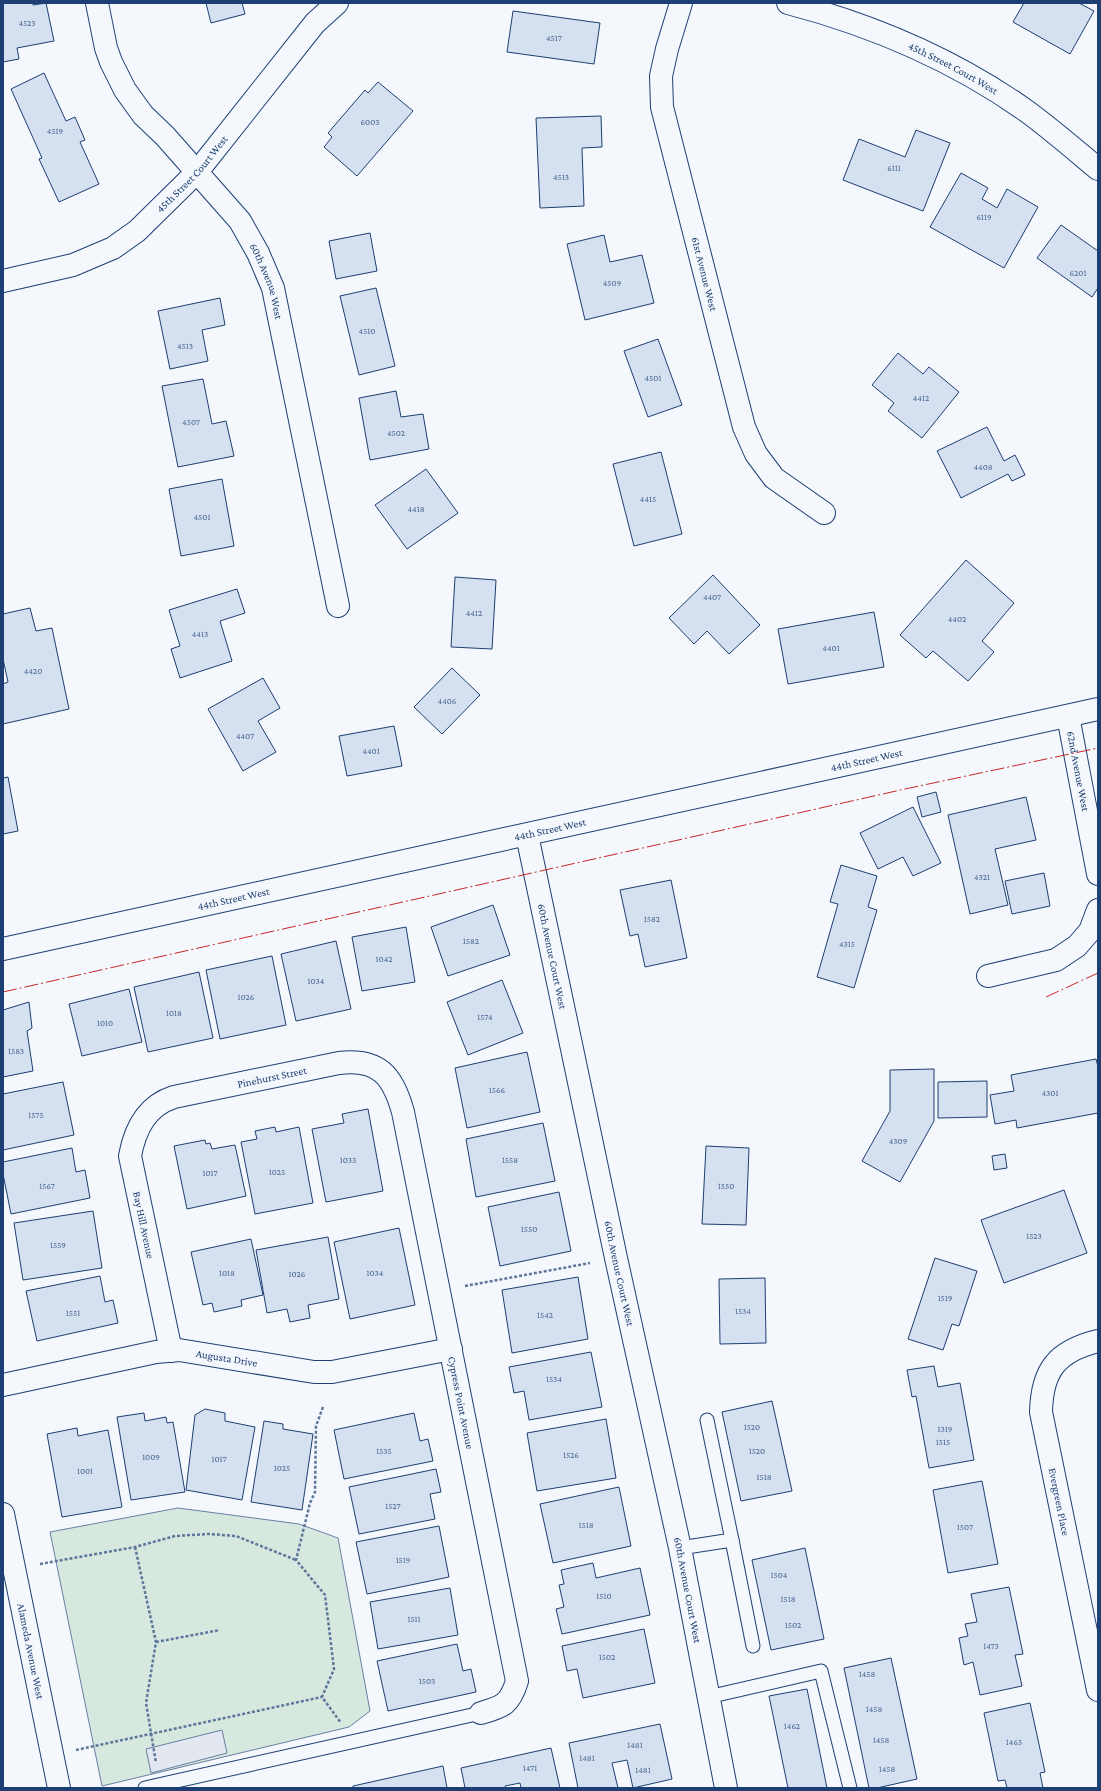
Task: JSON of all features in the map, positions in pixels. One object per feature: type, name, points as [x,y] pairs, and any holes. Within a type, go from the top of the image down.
[{"type":"street","name":"60th Avenue West","points":[[97,3],[106,48],[111,62],[125,90],[143,114],[166,136],[240,221],[258,253],[273,288],[338,606]]},
{"type":"street","name":"45th Street Court West","points":[[3,281],[73,265],[113,248],[136,231],[197,172],[315,23],[337,3]]},
{"type":"street","name":"61st Avenue West","points":[[681,3],[667,49],[661,76],[662,107],[744,427],[756,454],[774,478],[824,513]]},
{"type":"street","name":"45th Street Court West","points":[[788,3],[859,24],[903,41],[945,62],[986,84],[1024,110],[1098,168]]},
{"type":"street","name":"44th Street West","points":[[3,949],[1098,709]]},
{"type":"street","name":"62nd Avenue West","points":[[1068,716],[1098,874]]},
{"type":"street","name":"60th Avenue Court West","points":[[527,835],[616,1258],[680,1548],[726,1788]]},
{"type":"street","points":[[988,976],[1056,960],[1082,941],[1090,931],[1098,910]]},
{"type":"street","name":"Pinehurst Street","points":[[156,1106],[164,1100],[174,1097],[339,1063],[363,1062],[375,1067],[387,1076]]},
{"type":"street","name":"Cypress Point Avenue","points":[[387,1076],[394,1086],[403,1112],[517,1681],[509,1701],[499,1708],[481,1713]]},
{"type":"street","name":"Bay Hill Avenue","points":[[156,1106],[144,1116],[137,1129],[130,1156],[171,1350]]},
{"type":"street","name":"Evergreen Place","points":[[1098,1341],[1080,1345],[1062,1356],[1049,1372],[1042,1392],[1041,1412],[1098,1690]]},
{"type":"street","name":"Augusta Drive","points":[[3,1385],[171,1350],[314,1372],[332,1372],[451,1349]]},
{"type":"street","name":"Alameda Avenue West","points":[[3,1514],[59,1788]]},
{"type":"lane","points":[[707,1420],[753,1646]]},
{"type":"lane","points":[[680,1548],[732,1540]]},
{"type":"lane","points":[[709,1705],[821,1671],[850,1788]]},
{"type":"lane","points":[[145,1788],[481,1713]]},
{"type":"path","points":[[464,1286],[616,1258]]},
{"type":"path","points":[[296,1560],[310,1503],[315,1492],[316,1426],[323,1407]]},
{"type":"path","points":[[14,1569],[135,1547],[175,1536],[216,1534],[236,1536],[296,1560],[325,1595],[334,1669],[322,1697]]},
{"type":"path","points":[[135,1547],[156,1642],[146,1703],[160,1785]]},
{"type":"path","points":[[156,1642],[220,1630]]},
{"type":"path","points":[[322,1697],[342,1724]]},
{"type":"path","points":[[52,1755],[322,1697]]},
{"type":"shaded area","points":[[178,1508],[299,1524],[338,1538],[370,1711],[349,1727],[102,1786],[50,1532]]},
{"type":"shaded area","points":[[222,1730],[227,1753],[151,1773],[146,1749]]},
{"type":"building","points":[[3,3],[33,3],[33,5],[46,3],[54,41],[17,48],[19,59],[3,62]]},
{"type":"building","points":[[206,3],[242,3],[245,14],[211,23]]},
{"type":"building","points":[[1024,3],[1079,3],[1094,11],[1070,54],[1013,22]]},
{"type":"building","points":[[513,11],[600,23],[594,64],[507,52]]},
{"type":"building","points":[[44,73],[66,121],[75,117],[85,140],[80,142],[99,184],[59,202],[39,159],[42,158],[11,89]]},
{"type":"building","points":[[378,82],[413,111],[357,176],[324,147],[332,137],[328,133],[365,90],[368,93]]},
{"type":"building","points":[[601,116],[602,147],[582,148],[584,206],[540,208],[536,118]]},
{"type":"building","points":[[916,130],[950,143],[923,211],[843,180],[859,139],[905,157]]},
{"type":"building","points":[[961,173],[988,188],[982,199],[997,208],[1007,189],[1038,207],[1004,268],[930,227]]},
{"type":"building","points":[[1061,225],[1098,251],[1098,288],[1092,297],[1037,258]]},
{"type":"building","points":[[370,233],[377,271],[336,279],[329,241]]},
{"type":"building","points":[[604,235],[610,262],[642,255],[654,303],[585,320],[567,244]]},
{"type":"building","points":[[376,288],[395,366],[359,375],[340,296]]},
{"type":"building","points":[[220,298],[225,325],[202,330],[208,361],[170,369],[158,311]]},
{"type":"building","points":[[658,339],[682,405],[648,417],[624,351]]},
{"type":"building","points":[[898,353],[923,374],[929,367],[959,392],[922,438],[888,411],[894,403],[872,385]]},
{"type":"building","points":[[203,379],[212,424],[226,421],[234,456],[178,467],[162,386]]},
{"type":"building","points":[[396,391],[401,417],[423,414],[429,449],[370,460],[359,398]]},
{"type":"building","points":[[987,427],[1004,461],[1015,455],[1025,475],[1012,481],[1008,474],[961,498],[937,451]]},
{"type":"building","points":[[661,452],[682,534],[634,546],[613,464]]},
{"type":"building","points":[[426,469],[458,513],[407,549],[375,505]]},
{"type":"building","points":[[222,479],[234,546],[181,556],[169,489]]},
{"type":"building","points":[[966,560],[1014,603],[982,641],[994,652],[968,681],[933,651],[926,658],[900,635]]},
{"type":"building","points":[[713,575],[760,625],[729,654],[707,631],[694,644],[669,618]]},
{"type":"building","points":[[455,577],[496,580],[492,649],[451,647]]},
{"type":"building","points":[[237,589],[245,613],[220,621],[232,661],[180,678],[171,649],[180,646],[169,610]]},
{"type":"building","points":[[30,608],[36,631],[52,628],[69,709],[3,724],[3,684],[8,682],[3,659],[3,614]]},
{"type":"building","points":[[874,612],[884,667],[788,684],[778,629]]},
{"type":"building","points":[[452,668],[480,695],[442,734],[414,707]]},
{"type":"building","points":[[263,678],[280,708],[258,721],[276,752],[243,771],[208,709]]},
{"type":"building","points":[[394,726],[402,766],[347,776],[339,736]]},
{"type":"building","points":[[8,777],[18,831],[3,834],[3,778]]},
{"type":"building","points":[[936,792],[941,812],[922,817],[917,797]]},
{"type":"building","points":[[1026,797],[1036,840],[995,849],[1008,905],[970,914],[948,815]]},
{"type":"building","points":[[913,807],[941,863],[913,876],[903,857],[878,869],[860,833]]},
{"type":"building","points":[[841,865],[877,876],[868,907],[877,910],[854,988],[817,977],[838,904],[830,902]]},
{"type":"building","points":[[1044,873],[1050,906],[1012,914],[1005,881]]},
{"type":"building","points":[[671,880],[687,958],[645,967],[638,934],[630,936],[620,890]]},
{"type":"building","points":[[493,905],[510,955],[448,976],[431,927]]},
{"type":"building","points":[[406,927],[415,982],[362,991],[352,937]]},
{"type":"building","points":[[336,941],[351,1009],[296,1021],[281,954]]},
{"type":"building","points":[[272,956],[286,1025],[220,1039],[206,970]]},
{"type":"building","points":[[199,972],[213,1038],[148,1052],[134,987]]},
{"type":"building","points":[[502,980],[523,1033],[468,1055],[447,1002]]},
{"type":"building","points":[[129,989],[142,1042],[82,1056],[69,1004]]},
{"type":"building","points":[[29,1002],[32,1028],[27,1031],[33,1071],[3,1077],[3,1010]]},
{"type":"building","points":[[527,1052],[540,1112],[467,1128],[455,1068]]},
{"type":"building","points":[[1096,1059],[1098,1067],[1098,1113],[1017,1128],[1016,1120],[995,1124],[990,1095],[1014,1091],[1011,1075]]},
{"type":"building","points":[[934,1069],[934,1121],[900,1182],[862,1161],[890,1111],[890,1070]]},
{"type":"building","points":[[987,1081],[987,1117],[938,1118],[938,1082]]},
{"type":"building","points":[[63,1082],[74,1135],[3,1150],[3,1094]]},
{"type":"building","points":[[368,1109],[383,1191],[326,1202],[312,1129],[344,1123],[342,1114]]},
{"type":"building","points":[[543,1123],[555,1181],[476,1197],[466,1139]]},
{"type":"building","points":[[275,1127],[276,1132],[299,1127],[313,1203],[255,1214],[241,1142],[257,1139],[255,1131]]},
{"type":"building","points":[[205,1140],[206,1144],[210,1143],[212,1149],[235,1145],[246,1196],[187,1209],[174,1146]]},
{"type":"building","points":[[706,1146],[749,1148],[746,1225],[702,1224]]},
{"type":"building","points":[[72,1148],[76,1172],[85,1170],[90,1198],[11,1214],[3,1174],[3,1162]]},
{"type":"building","points":[[1005,1154],[1007,1168],[994,1170],[992,1156]]},
{"type":"building","points":[[1064,1190],[1087,1253],[1004,1283],[981,1220]]},
{"type":"building","points":[[559,1192],[571,1251],[500,1266],[488,1207]]},
{"type":"building","points":[[93,1211],[102,1268],[23,1280],[14,1223]]},
{"type":"building","points":[[399,1228],[415,1305],[350,1319],[334,1242]]},
{"type":"building","points":[[328,1237],[339,1299],[308,1305],[310,1318],[290,1322],[287,1309],[267,1313],[256,1250]]},
{"type":"building","points":[[251,1239],[263,1295],[241,1300],[242,1306],[214,1312],[212,1303],[203,1305],[191,1252]]},
{"type":"building","points":[[935,1258],[977,1271],[959,1326],[952,1324],[943,1350],[908,1339]]},
{"type":"building","points":[[100,1276],[105,1302],[113,1300],[118,1323],[37,1341],[26,1291]]},
{"type":"building","points":[[578,1277],[588,1339],[512,1353],[502,1290]]},
{"type":"building","points":[[765,1278],[766,1343],[720,1344],[719,1279]]},
{"type":"building","points":[[591,1352],[602,1407],[529,1420],[524,1391],[514,1393],[509,1367]]},
{"type":"building","points":[[934,1366],[938,1387],[960,1383],[974,1460],[929,1468],[916,1396],[912,1397],[907,1370]]},
{"type":"building","points":[[772,1401],[792,1491],[741,1501],[722,1412]]},
{"type":"building","points":[[205,1409],[225,1413],[225,1421],[255,1427],[242,1500],[186,1490],[195,1415]]},
{"type":"building","points":[[144,1413],[145,1421],[166,1417],[167,1423],[173,1422],[185,1492],[131,1500],[117,1417]]},
{"type":"building","points":[[414,1413],[420,1441],[428,1439],[433,1461],[344,1479],[334,1430]]},
{"type":"building","points":[[606,1419],[616,1478],[537,1491],[527,1433]]},
{"type":"building","points":[[264,1421],[283,1424],[283,1429],[313,1434],[302,1510],[251,1502]]},
{"type":"building","points":[[77,1428],[78,1436],[108,1430],[122,1507],[62,1517],[47,1434]]},
{"type":"building","points":[[436,1469],[441,1492],[430,1494],[435,1519],[359,1534],[349,1487]]},
{"type":"building","points":[[982,1481],[998,1564],[948,1573],[933,1490]]},
{"type":"building","points":[[619,1487],[631,1546],[553,1563],[540,1504]]},
{"type":"building","points":[[439,1526],[449,1577],[367,1594],[356,1542]]},
{"type":"building","points":[[805,1548],[824,1639],[771,1650],[752,1560]]},
{"type":"building","points":[[593,1563],[596,1578],[640,1568],[650,1615],[562,1634],[556,1609],[564,1607],[559,1585],[564,1584],[561,1570]]},
{"type":"building","points":[[1009,1587],[1023,1654],[1015,1655],[1022,1686],[980,1695],[973,1662],[964,1665],[959,1638],[968,1636],[965,1624],[977,1622],[971,1594]]},
{"type":"building","points":[[450,1588],[458,1635],[378,1649],[370,1602]]},
{"type":"building","points":[[644,1629],[655,1683],[583,1698],[577,1669],[567,1671],[562,1646]]},
{"type":"building","points":[[457,1644],[463,1671],[471,1669],[476,1692],[388,1711],[377,1661]]},
{"type":"building","points":[[891,1658],[917,1779],[877,1788],[869,1788],[844,1668]]},
{"type":"building","points":[[807,1689],[827,1788],[788,1788],[769,1696]]},
{"type":"building","points":[[1030,1703],[1045,1772],[1040,1773],[1043,1788],[1007,1788],[1005,1780],[998,1781],[984,1713]]},
{"type":"building","points":[[660,1724],[672,1779],[633,1788],[627,1760],[612,1763],[618,1788],[578,1788],[569,1743]]},
{"type":"building","points":[[551,1748],[560,1788],[521,1788],[520,1783],[505,1786],[506,1788],[465,1788],[461,1768]]},
{"type":"building","points":[[443,1766],[447,1788],[353,1788],[353,1786]]},
{"type":"power","points":[[3,992],[905,789],[1098,748]]},
{"type":"power","points":[[1046,997],[1098,973]]}]
